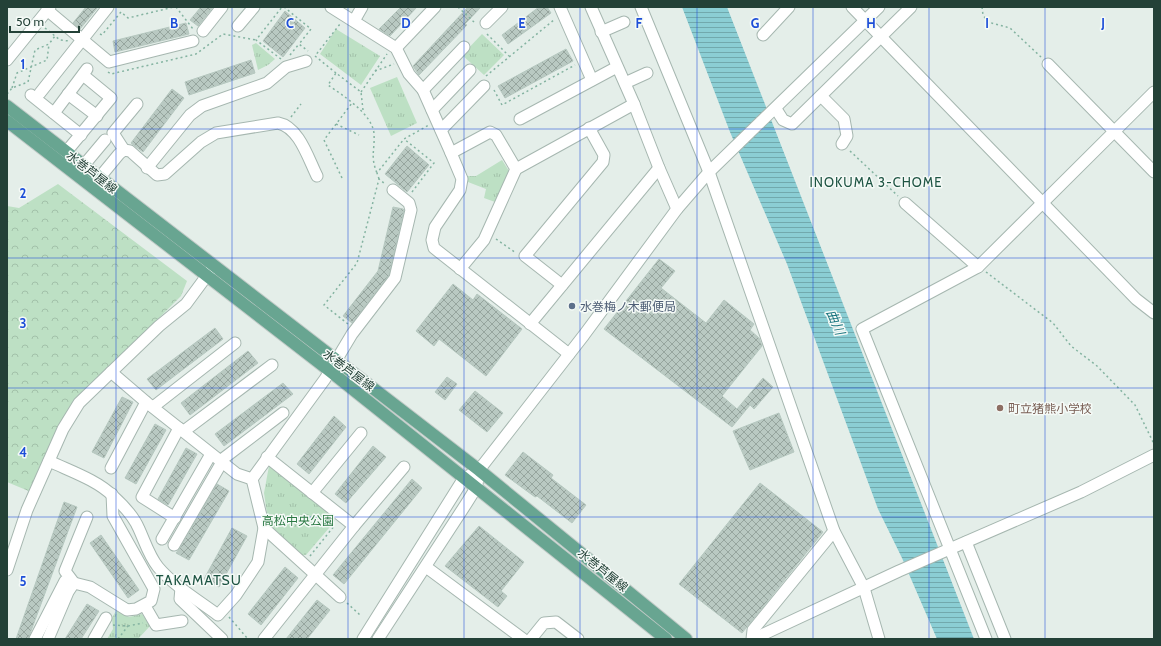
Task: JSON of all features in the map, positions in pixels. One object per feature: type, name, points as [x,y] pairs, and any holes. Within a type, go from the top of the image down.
[{"type":"main road","name":"水巻芦屋線","points":[[7,106],[100,177],[330,371],[666,639]]},
{"type":"main road","name":"水巻芦屋線","points":[[7,121],[337,361],[479,470],[686,639]]},
{"type":"street","points":[[81,135],[54,113],[36,94],[108,7]]},
{"type":"street","points":[[7,60],[48,9],[81,40],[109,62],[198,36],[222,7]]},
{"type":"street","points":[[238,26],[254,7]]},
{"type":"street","points":[[332,7],[395,47],[409,74],[423,90],[451,153],[462,179],[460,190],[435,227],[432,240],[434,248],[569,354]]},
{"type":"street","points":[[350,18],[362,7]]},
{"type":"street","points":[[395,47],[435,7]]},
{"type":"street","points":[[486,22],[502,7]]},
{"type":"street","points":[[590,7],[625,83],[677,209]]},
{"type":"street","points":[[641,7],[709,172],[834,531],[864,588],[879,639]]},
{"type":"street","points":[[763,35],[789,7]]},
{"type":"street","points":[[852,7],[1136,298],[1154,313]]},
{"type":"street","points":[[363,639],[464,478],[479,470],[569,354],[677,209],[709,172],[739,145],[879,7]]},
{"type":"street","points":[[774,110],[782,120],[792,124],[911,7]]},
{"type":"street","points":[[562,10],[592,80]]},
{"type":"street","points":[[601,32],[624,22]]},
{"type":"street","points":[[423,90],[464,47]]},
{"type":"street","points":[[147,168],[190,115],[202,106],[267,83],[286,67],[308,56]]},
{"type":"street","points":[[1048,64],[1154,172]]},
{"type":"street","points":[[520,119],[617,67]]},
{"type":"street","points":[[432,110],[470,70]]},
{"type":"street","points":[[54,113],[85,72],[112,98],[66,152]]},
{"type":"street","points":[[625,83],[647,73]]},
{"type":"street","points":[[439,125],[488,85]]},
{"type":"street","points":[[986,639],[862,329],[978,267],[1154,92]]},
{"type":"street","points":[[68,94],[97,116]]},
{"type":"street","points":[[821,96],[844,119],[847,136],[842,144]]},
{"type":"street","points":[[137,104],[113,133],[124,150],[130,151],[147,168],[157,175],[165,174],[201,142],[216,133],[278,124],[285,125],[294,132],[317,176]]},
{"type":"street","points":[[460,269],[484,240],[516,169],[634,104]]},
{"type":"street","points":[[562,285],[525,256],[603,162],[604,155],[589,128]]},
{"type":"street","points":[[451,153],[490,132],[496,135],[516,169]]},
{"type":"street","points":[[84,165],[105,140]]},
{"type":"street","points":[[100,177],[124,150]]},
{"type":"street","points":[[530,324],[659,168]]},
{"type":"street","points":[[49,461],[94,483],[112,494],[139,528],[148,550],[158,567],[182,588],[218,615],[236,595],[258,562],[264,528],[252,480],[337,361],[356,330],[395,278],[412,210],[409,203],[393,190]]},
{"type":"street","points":[[905,203],[978,267]]},
{"type":"street","points":[[7,570],[27,510],[63,429],[79,403],[158,326],[186,304],[211,270]]},
{"type":"street","points":[[111,468],[149,404],[235,343]]},
{"type":"street","points":[[175,518],[142,497],[181,430],[272,365]]},
{"type":"street","points":[[111,372],[237,474],[252,480]]},
{"type":"street","points":[[162,539],[175,518],[218,459],[283,413]]},
{"type":"street","points":[[312,493],[361,433]]},
{"type":"street","points":[[834,531],[753,630],[753,639],[899,572],[1081,492],[1154,455]]},
{"type":"street","points":[[267,457],[354,526]]},
{"type":"street","points":[[174,545],[218,459]]},
{"type":"street","points":[[264,639],[354,526],[404,467]]},
{"type":"street","points":[[378,639],[476,488],[479,470]]},
{"type":"street","points":[[87,517],[65,571],[71,579],[90,587],[127,610],[145,606],[151,600],[154,589],[113,516],[112,494]]},
{"type":"street","points":[[264,528],[340,597]]},
{"type":"street","points":[[966,542],[1005,639]]},
{"type":"street","points":[[426,567],[523,639]]},
{"type":"street","points":[[35,639],[71,579]]},
{"type":"street","points":[[48,639],[68,592],[71,579]]},
{"type":"street","points":[[182,588],[180,599],[222,639]]},
{"type":"street","points":[[145,606],[156,625],[182,621]]},
{"type":"street","points":[[94,639],[105,621]]},
{"type":"street","points":[[532,639],[544,623],[556,622],[578,639]]},
{"type":"street","points":[[502,639],[509,630]]},
{"type":"path","points":[[96,30],[102,35],[121,12],[128,18],[175,7],[207,46]]},
{"type":"path","points":[[284,62],[256,40],[283,7],[310,29],[289,56]]},
{"type":"path","points":[[982,7],[982,15],[988,22],[1010,28],[1048,64]]},
{"type":"path","points":[[562,10],[486,76],[488,85],[502,105],[584,60]]},
{"type":"path","points":[[350,18],[314,56],[361,92]]},
{"type":"path","points":[[7,94],[12,88],[16,73],[47,60],[50,44],[55,36]]},
{"type":"path","points":[[12,88],[28,82],[35,50],[50,44]]},
{"type":"path","points":[[299,44],[308,56]]},
{"type":"path","points":[[393,190],[379,179],[376,173],[372,160],[374,132],[363,110],[361,92],[374,72],[395,47]]},
{"type":"path","points":[[374,72],[403,60]]},
{"type":"path","points":[[336,73],[328,85],[363,110]]},
{"type":"path","points":[[342,178],[324,140],[352,103]]},
{"type":"path","points":[[285,125],[301,104]]},
{"type":"path","points":[[336,124],[359,135]]},
{"type":"path","points":[[376,173],[404,139],[439,125]]},
{"type":"path","points":[[404,139],[434,163],[406,200]]},
{"type":"path","points":[[842,144],[905,203]]},
{"type":"path","points":[[356,330],[324,305],[358,263],[379,179]]},
{"type":"path","points":[[487,233],[519,255],[525,256]]},
{"type":"path","points":[[978,267],[1053,323],[1071,346],[1097,366],[1135,405],[1154,444]]},
{"type":"path","points":[[304,564],[342,517]]},
{"type":"path","points":[[340,597],[360,614]]},
{"type":"path","points":[[221,611],[232,620],[248,639]]},
{"type":"path","points":[[105,621],[128,626],[140,624],[152,618]]},
{"type":"path","points":[[118,639],[128,626]]},
{"type":"green space","points":[[336,29],[380,56],[361,85],[320,54]]},
{"type":"green space","points":[[482,34],[504,55],[484,75],[462,55]]},
{"type":"green space","points":[[256,43],[275,59],[268,65],[258,70],[252,45]]},
{"type":"green space","points":[[397,77],[417,123],[391,136],[370,88]]},
{"type":"green space","points":[[502,160],[509,171],[495,202],[484,198],[486,189],[468,182],[468,176],[476,176]]},
{"type":"green space","points":[[58,184],[187,281],[181,296],[75,400],[58,427],[31,492],[7,482],[7,206],[19,208]]},
{"type":"green space","name":"高松中央公園","points":[[269,466],[335,516],[335,521],[306,555],[300,555],[269,528],[264,493]]},
{"type":"green space","points":[[117,609],[129,617],[142,614],[150,626],[138,639],[107,639],[113,629],[112,618]]},
{"type":"water","name":"曲川","points":[[682,7],[727,7],[974,639],[937,639],[902,558],[878,509],[787,264],[730,132]]},
{"type":"building","points":[[86,7],[98,7],[80,29],[73,23]]},
{"type":"building","points":[[201,7],[213,7],[198,26],[190,20]]},
{"type":"building","points":[[401,7],[417,7],[390,36],[379,29]]},
{"type":"building","points":[[468,7],[481,7],[465,24],[467,25],[419,75],[413,66]]},
{"type":"building","points":[[539,7],[547,7],[551,13],[508,44],[502,35]]},
{"type":"building","points":[[285,11],[305,28],[283,57],[263,41]]},
{"type":"building","points":[[186,23],[189,34],[115,52],[113,41]]},
{"type":"building","points":[[566,49],[573,61],[505,98],[498,86]]},
{"type":"building","points":[[251,60],[255,73],[189,95],[185,82]]},
{"type":"building","points":[[172,89],[184,98],[143,152],[131,143]]},
{"type":"building","points":[[407,146],[429,165],[407,192],[385,174]]},
{"type":"building","points":[[393,207],[404,210],[389,275],[352,323],[343,316],[378,271]]},
{"type":"building","points":[[659,259],[675,271],[661,288],[706,323],[724,300],[754,324],[750,330],[759,338],[762,346],[722,396],[737,409],[763,378],[773,387],[754,409],[750,405],[732,427],[604,329]]},
{"type":"building","points":[[453,284],[473,300],[477,294],[522,329],[486,376],[439,339],[434,346],[416,331]]},
{"type":"building","points":[[215,328],[223,339],[156,390],[147,379]]},
{"type":"building","points":[[248,351],[258,363],[190,415],[181,403]]},
{"type":"building","points":[[447,377],[457,384],[445,400],[435,392]]},
{"type":"building","points":[[283,383],[293,394],[224,446],[215,434]]},
{"type":"building","points":[[475,391],[503,413],[487,432],[459,410]]},
{"type":"building","points":[[122,397],[133,402],[104,458],[92,452]]},
{"type":"building","points":[[779,413],[794,452],[750,470],[733,431]]},
{"type":"building","points":[[334,416],[346,427],[309,474],[297,464]]},
{"type":"building","points":[[155,424],[166,430],[136,484],[125,478]]},
{"type":"building","points":[[373,446],[386,457],[346,503],[335,494]]},
{"type":"building","points":[[186,448],[197,454],[168,505],[158,499]]},
{"type":"building","points":[[523,452],[553,475],[551,478],[586,505],[572,523],[537,496],[535,497],[505,475]]},
{"type":"building","points":[[412,479],[422,488],[344,584],[333,575]]},
{"type":"building","points":[[760,483],[823,532],[742,633],[679,584]]},
{"type":"building","points":[[217,484],[229,491],[189,560],[176,553]]},
{"type":"building","points":[[64,502],[77,507],[28,639],[16,639]]},
{"type":"building","points":[[479,526],[524,562],[501,591],[507,596],[498,607],[445,566]]},
{"type":"building","points":[[232,528],[247,536],[219,587],[204,579]]},
{"type":"building","points":[[101,535],[139,590],[128,598],[90,543]]},
{"type":"building","points":[[285,567],[298,578],[261,625],[248,614]]},
{"type":"building","points":[[317,600],[330,610],[307,639],[286,639]]},
{"type":"building","points":[[87,604],[99,611],[81,639],[65,639]]},
{"type":"place","name":"水巻梅ノ木郵便局","points":[[572,306]]},
{"type":"place","name":"町立猪熊小学校","points":[[1000,408]]},
{"type":"district","name":"INOKUMA 3-CHOME","points":[[876,182]]},
{"type":"district","name":"TAKAMATSU","points":[[199,580]]}]
